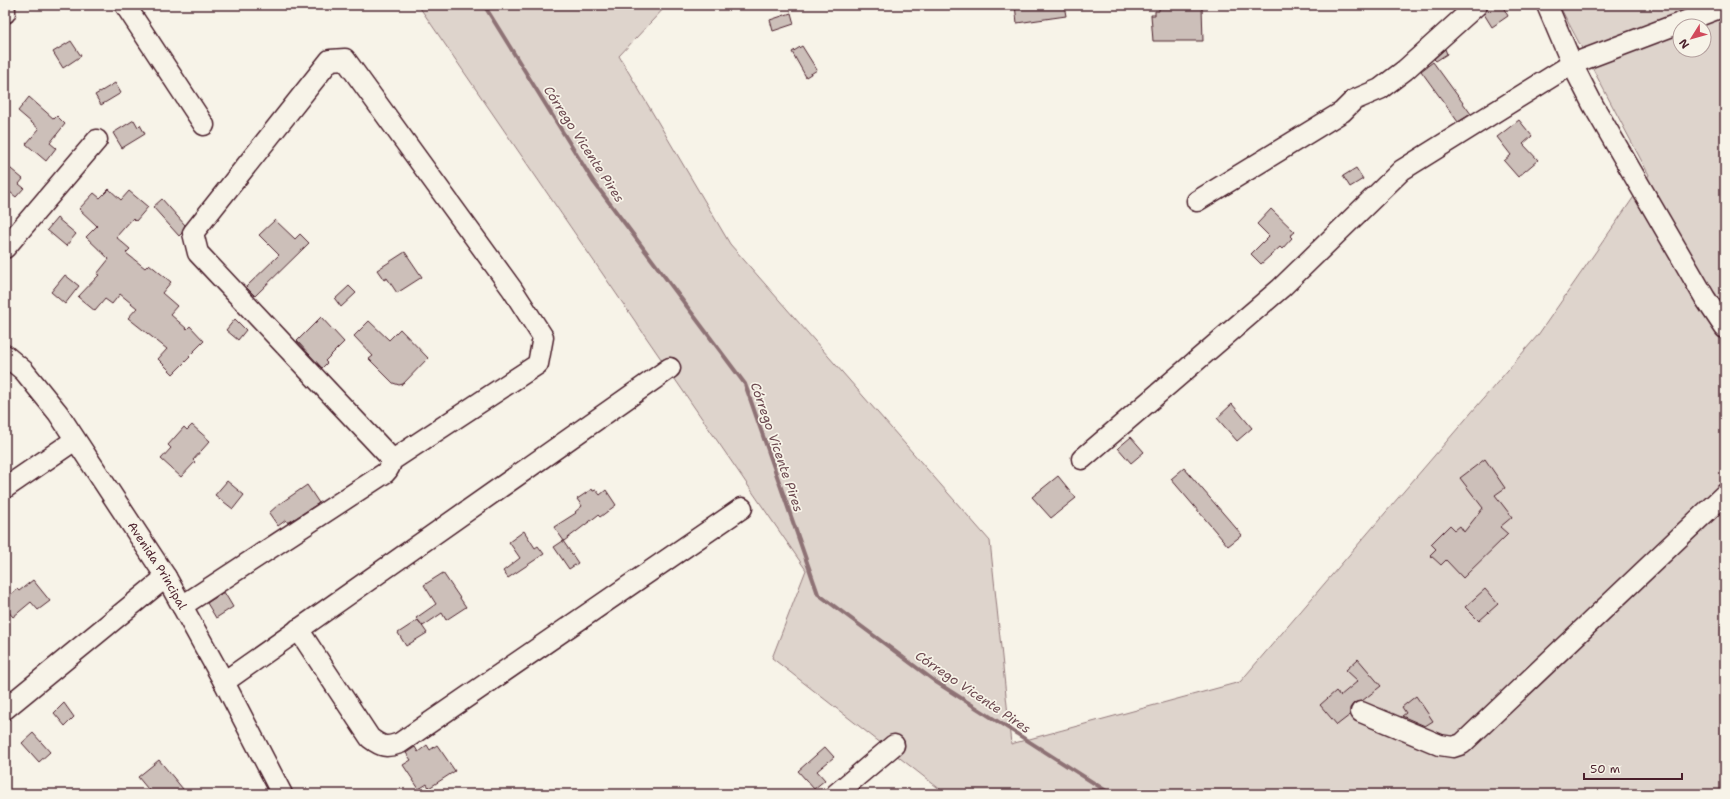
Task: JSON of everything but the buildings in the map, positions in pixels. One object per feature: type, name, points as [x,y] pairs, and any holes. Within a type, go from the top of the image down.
[{"type":"street","points":[[124,5],[204,125]]},
{"type":"street","points":[[1197,202],[1342,112],[1354,100],[1380,89],[1405,70],[1476,5]]},
{"type":"street","points":[[1547,5],[1572,64],[1593,105],[1705,298],[1725,328]]},
{"type":"street","points":[[1082,459],[1281,288],[1402,170],[1572,64],[1725,6]]},
{"type":"street","points":[[182,606],[386,473],[390,468],[391,461],[388,454],[198,253],[193,233],[330,60],[345,59],[512,288],[543,336],[538,364],[391,461]]},
{"type":"street","points":[[5,248],[97,140]]},
{"type":"street","name":"Avenida Principal","points":[[5,355],[24,371],[58,413],[166,577],[224,682],[282,794]]},
{"type":"street","points":[[224,682],[670,368]]},
{"type":"street","points":[[5,488],[75,440]]},
{"type":"street","points":[[1361,712],[1440,745],[1453,747],[1462,744],[1725,494]]},
{"type":"street","points":[[298,629],[370,738],[379,745],[389,747],[400,743],[742,508]]},
{"type":"street","points":[[5,709],[166,577]]},
{"type":"street","points":[[836,794],[894,745]]},
{"type":"shaded area","points":[[418,5],[667,5],[619,56],[730,244],[990,541],[1011,744],[1240,682],[1538,335],[1649,175],[1559,5],[1725,5],[1725,794],[946,794],[772,658],[806,570]]},
{"type":"waterway","name":"Córrego Vicente Pires","points":[[484,5],[593,181],[745,384],[818,594],[936,682],[1111,794]]}]
